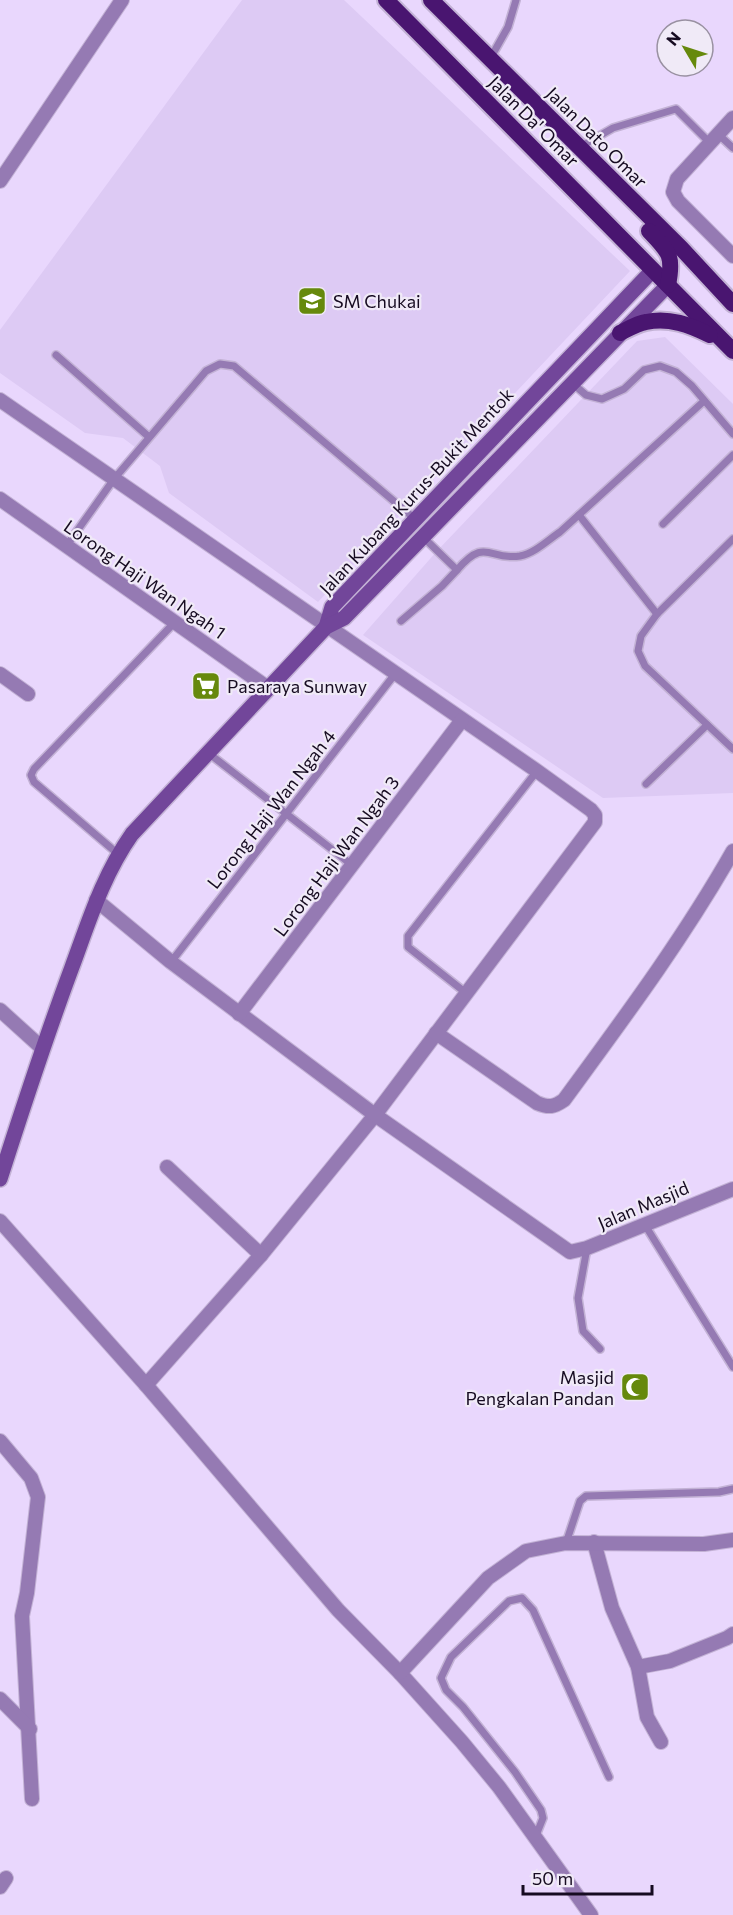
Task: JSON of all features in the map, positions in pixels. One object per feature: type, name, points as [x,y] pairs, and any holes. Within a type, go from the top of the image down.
[{"type":"highway","name":"Jalan Da' Omar","points":[[386,0],[653,270]]},
{"type":"highway","name":"Jalan Dato Omar","points":[[430,0],[681,248],[733,304]]},
{"type":"highway","points":[[545,112],[555,132],[569,148],[662,245],[672,265],[668,285]]},
{"type":"highway","points":[[653,270],[672,265],[682,268],[693,275],[733,314]]},
{"type":"highway","points":[[653,270],[727,346]]},
{"type":"highway","points":[[620,333],[646,322],[675,321],[694,327],[727,346]]},
{"type":"main road","name":"Jalan Kubang Kurus-Bukit Mentok","points":[[326,627],[332,607],[653,270]]},
{"type":"main road","name":"Jalan Kubang Kurus-Bukit Mentok","points":[[326,627],[344,618],[668,285]]},
{"type":"main road","points":[[0,1179],[42,1048],[96,900],[118,854],[132,834],[207,752],[326,627]]},
{"type":"street","points":[[0,181],[4,165],[122,0]]},
{"type":"street","points":[[733,118],[677,179],[673,192],[678,201],[733,256]]},
{"type":"street","points":[[0,400],[537,771],[595,815],[595,822],[375,1115],[261,1255],[146,1385]]},
{"type":"street","name":"Lorong Haji Wan Ngah 1","points":[[0,499],[268,688]]},
{"type":"street","points":[[0,674],[28,694]]},
{"type":"street","name":"Lorong Haji Wan Ngah 3","points":[[239,1014],[462,720]]},
{"type":"street","points":[[436,1033],[537,1103],[546,1107],[555,1106],[564,1100],[648,985],[708,896],[733,851]]},
{"type":"street","points":[[96,900],[171,962],[375,1115]]},
{"type":"street","points":[[0,1010],[42,1048]]},
{"type":"street","name":"Jalan Masjid","points":[[375,1115],[572,1253],[733,1189]]},
{"type":"street","points":[[167,1167],[261,1255]]},
{"type":"street","points":[[0,1221],[146,1385],[338,1610],[400,1673],[462,1742],[499,1787],[591,1915]]},
{"type":"street","points":[[0,1441],[31,1478],[38,1497],[22,1616],[30,1729],[32,1799]]},
{"type":"street","points":[[400,1673],[488,1578],[526,1551],[566,1543],[704,1544],[733,1540]]},
{"type":"street","points":[[594,1542],[612,1608],[638,1667],[646,1717],[661,1742]]},
{"type":"street","points":[[638,1667],[670,1661],[733,1634]]},
{"type":"street","points":[[0,1699],[30,1729]]},
{"type":"lane","points":[[490,59],[508,27],[516,0]]},
{"type":"lane","points":[[580,147],[613,128],[676,109],[714,138],[733,148]]},
{"type":"lane","points":[[56,355],[148,437]]},
{"type":"lane","points":[[67,545],[114,479],[148,437],[206,371],[220,364],[234,366],[415,519]]},
{"type":"lane","points":[[572,383],[586,395],[602,399],[624,389],[644,370],[660,366],[676,372],[733,434]]},
{"type":"lane","points":[[401,621],[467,558],[479,552],[492,551],[508,557],[522,555],[538,548],[579,515],[704,401]]},
{"type":"lane","points":[[663,524],[733,455]]},
{"type":"lane","points":[[579,515],[657,614]]},
{"type":"lane","points":[[423,537],[457,570]]},
{"type":"lane","points":[[733,539],[657,614],[640,636],[638,651],[645,666],[733,749]]},
{"type":"lane","points":[[118,854],[34,782],[32,775],[34,769],[175,622]]},
{"type":"lane","name":"Lorong Haji Wan Ngah 4","points":[[171,962],[395,674]]},
{"type":"lane","points":[[646,784],[707,725]]},
{"type":"lane","points":[[207,752],[352,865]]},
{"type":"lane","points":[[466,993],[408,947],[408,936],[537,771]]},
{"type":"lane","points":[[645,1225],[733,1367]]},
{"type":"lane","points":[[587,1248],[579,1298],[580,1309],[583,1331],[600,1349]]},
{"type":"lane","points":[[566,1543],[580,1501],[586,1496],[719,1492],[733,1489]]},
{"type":"lane","points":[[535,1838],[543,1818],[541,1810],[515,1772],[463,1707],[446,1690],[441,1677],[451,1658],[509,1601],[522,1598],[533,1610],[609,1777]]},
{"type":"shaded area","name":"SM Chukai","points":[[242,0],[344,0],[630,271],[318,602],[169,493],[160,466],[123,438],[85,433],[0,373],[0,330]]},
{"type":"shaded area","points":[[665,337],[733,404],[733,793],[603,798],[363,635],[437,551],[637,341]]},
{"type":"place","name":"SM Chukai","points":[[312,301]]},
{"type":"place","name":"Pasaraya Sunway","points":[[206,686]]},
{"type":"place","name":"Masjid Pengkalan Pandan","points":[[635,1387]]}]
